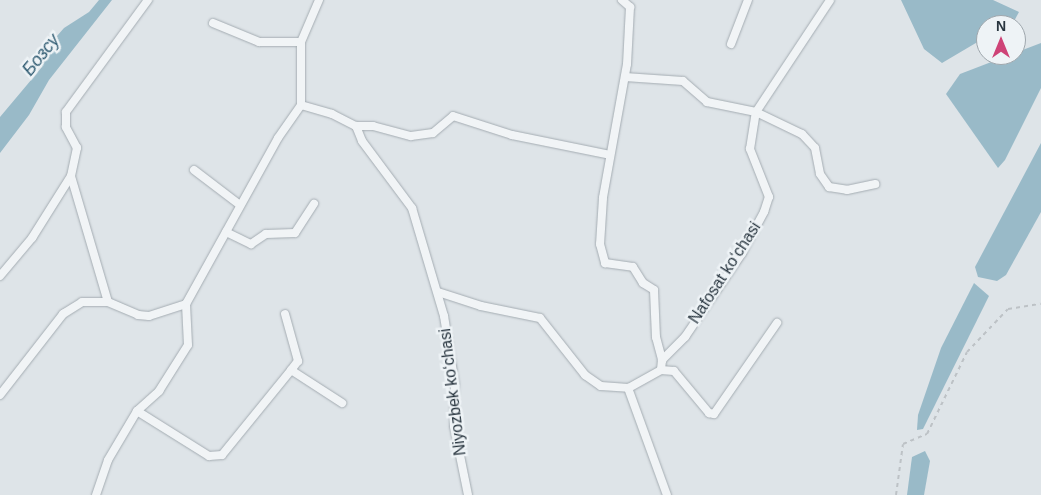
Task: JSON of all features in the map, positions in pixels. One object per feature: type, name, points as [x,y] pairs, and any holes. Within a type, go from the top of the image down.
[{"type":"street","points":[[0,276],[32,238],[71,176],[77,148],[66,127],[66,112],[148,0]]},
{"type":"street","points":[[96,495],[108,460],[137,411],[159,391],[188,345],[186,304],[278,138],[301,105],[301,42],[319,0]]},
{"type":"street","points":[[622,0],[630,7],[625,77],[603,198],[602,258],[610,265],[633,267],[643,282],[654,290],[656,337],[662,360],[661,370]]},
{"type":"street","points":[[731,44],[748,0]]},
{"type":"street","points":[[756,112],[830,0]]},
{"type":"street","points":[[213,23],[259,42],[301,42]]},
{"type":"street","points":[[625,77],[683,81],[707,102],[756,112],[802,134],[815,148],[820,174],[828,188],[847,190],[875,184]]},
{"type":"street","points":[[301,105],[332,114],[356,126],[374,126],[411,136],[433,133],[453,116],[512,136],[610,155]]},
{"type":"street","name":"Nafosat ko‘chasi","points":[[662,360],[690,329],[742,253],[764,212],[769,197],[750,149],[756,112]]},
{"type":"street","name":"Niyozbek ko‘chasi","points":[[356,126],[362,141],[412,208],[438,292],[455,385],[454,426],[468,495]]},
{"type":"street","points":[[194,170],[240,205]]},
{"type":"street","points":[[71,176],[108,302]]},
{"type":"street","points":[[226,232],[251,244],[266,234],[295,233],[314,204]]},
{"type":"street","points":[[438,292],[481,306],[540,318],[585,375],[601,386],[628,388],[661,370],[674,371],[709,413],[714,414],[777,323]]},
{"type":"street","points":[[0,395],[64,314],[82,302],[108,302],[138,315],[149,316],[186,304]]},
{"type":"street","points":[[137,411],[209,456],[222,455],[298,361],[285,314]]},
{"type":"street","points":[[291,370],[342,403]]},
{"type":"street","points":[[628,388],[667,495]]},
{"type":"path","points":[[896,495],[903,444],[926,434],[967,352],[1008,310],[1041,304]]},
{"type":"water","name":"Бозсу","points":[[99,0],[112,0],[49,80],[29,115],[0,153],[0,117],[42,67],[42,53],[64,28],[89,12]]},
{"type":"water","points":[[901,0],[993,0],[1019,12],[1017,15],[976,15],[976,43],[942,63],[924,49]]},
{"type":"water","points":[[1041,43],[1041,88],[1005,160],[998,168],[946,94],[960,74],[984,65],[1026,65],[1026,49]]},
{"type":"water","points":[[1041,143],[1041,212],[1006,275],[997,281],[978,277],[975,267]]},
{"type":"water","points":[[974,283],[989,296],[923,429],[917,430],[918,415],[941,348]]},
{"type":"water","points":[[925,451],[930,461],[924,495],[907,495],[912,457]]}]
